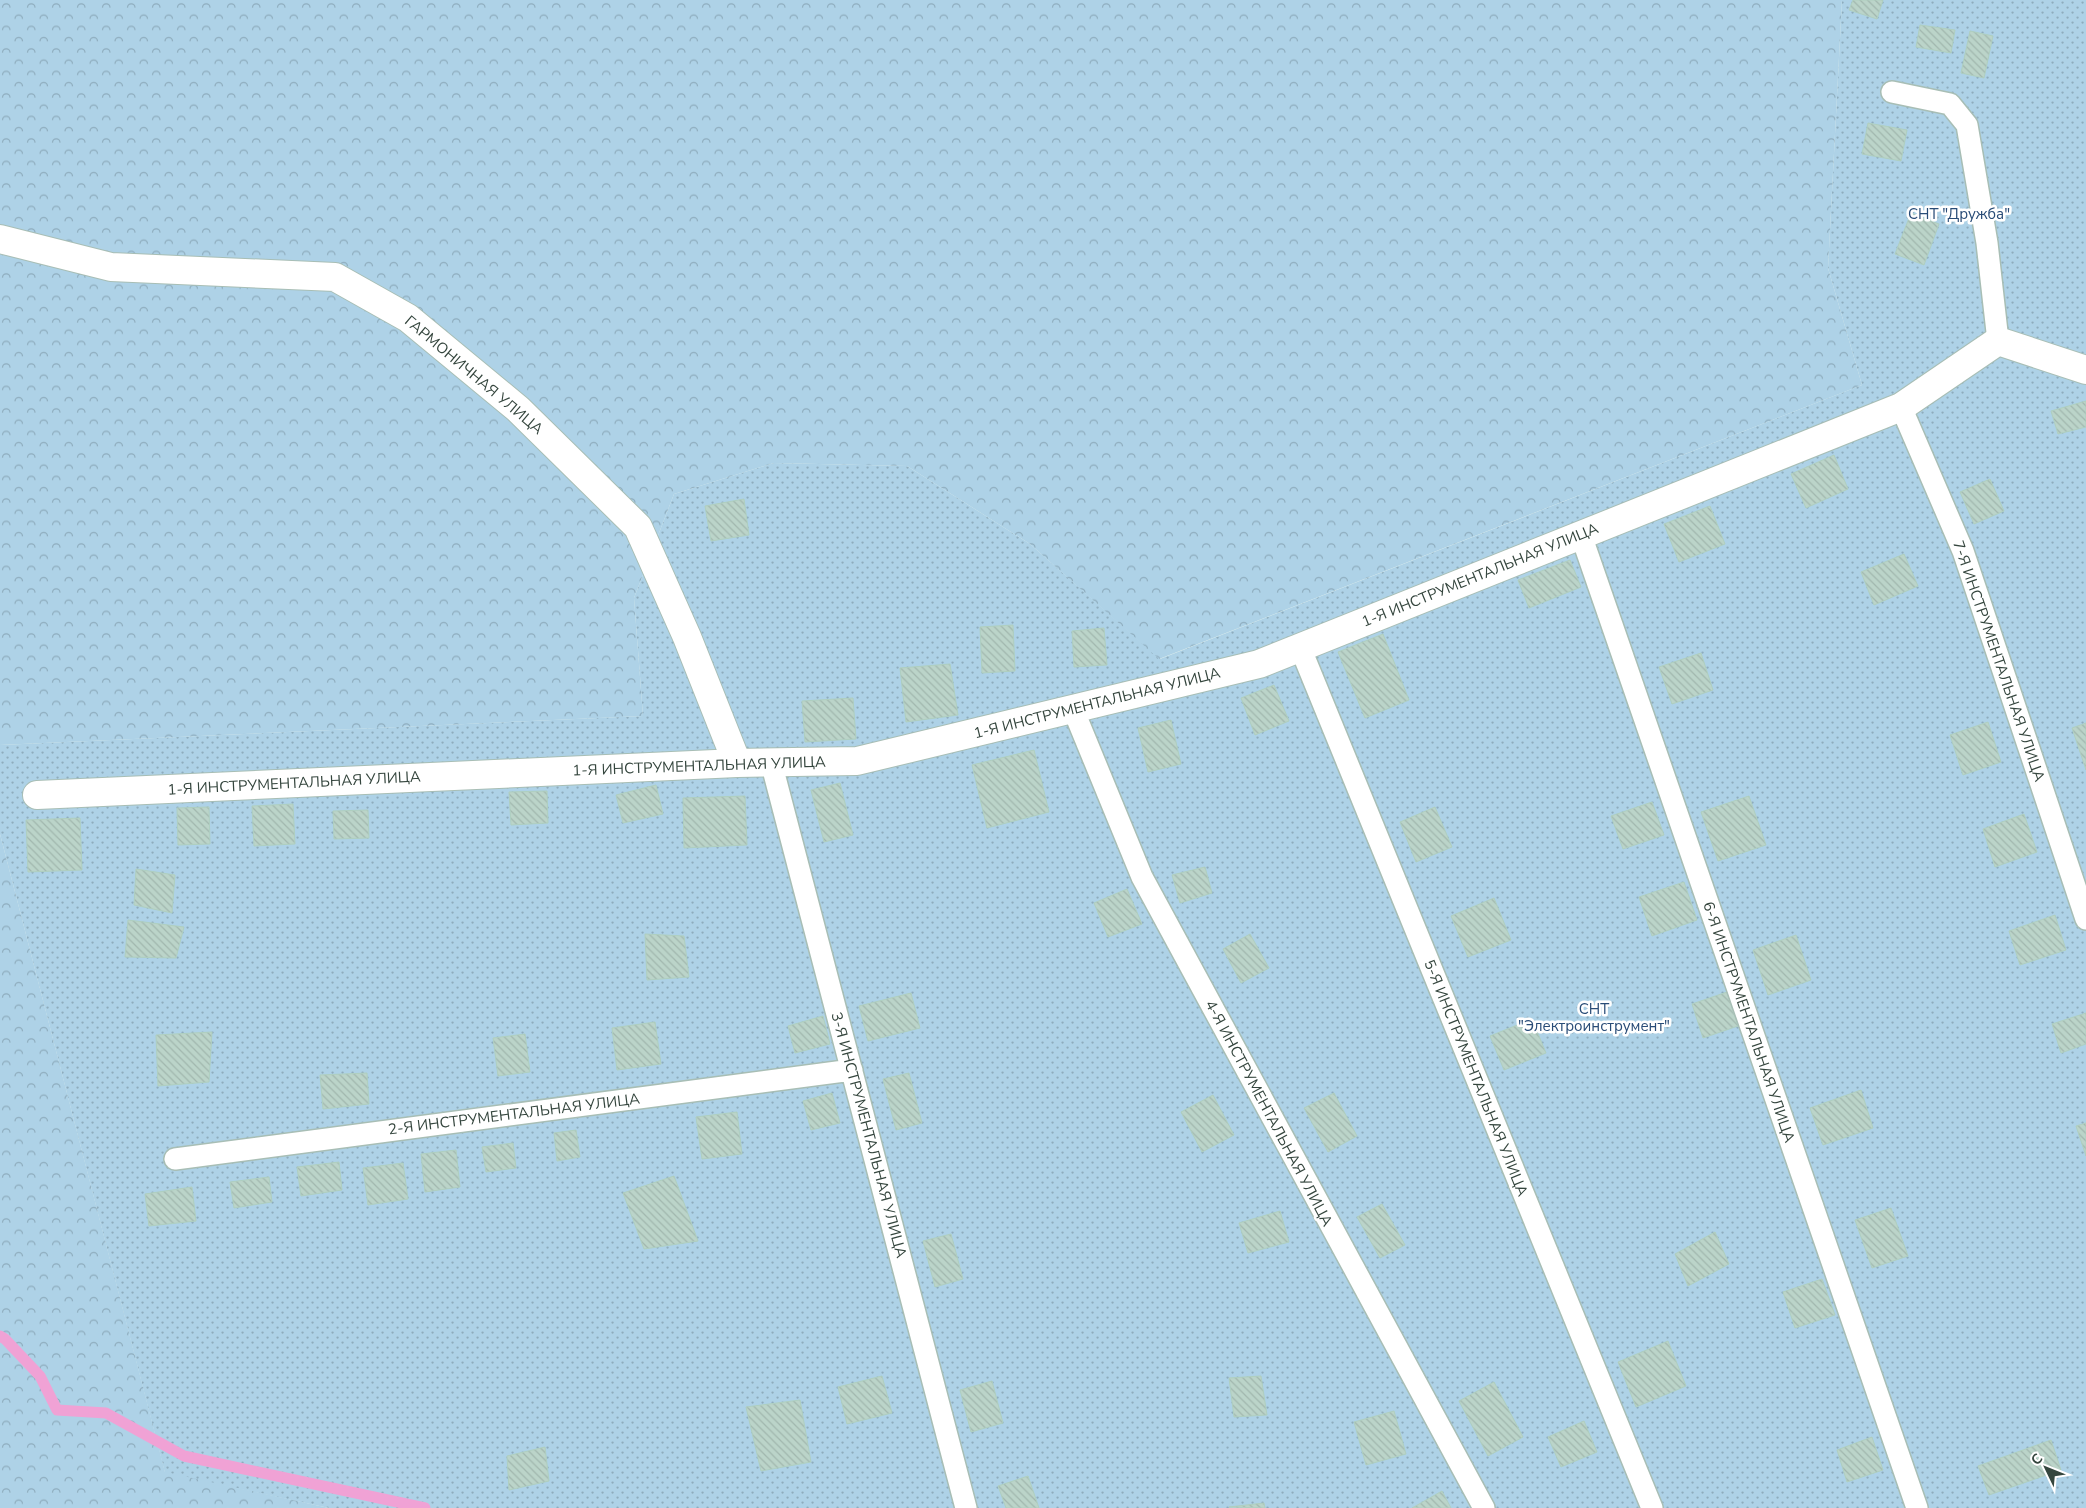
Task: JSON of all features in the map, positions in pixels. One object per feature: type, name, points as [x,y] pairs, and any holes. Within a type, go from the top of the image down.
[{"type":"street","name":"ГАРМОНИЧНАЯ УЛИЦА","points":[[0,239],[111,267],[336,277],[408,318],[518,408],[638,527],[687,637],[737,763]]},
{"type":"street","points":[[1998,341],[2086,370]]},
{"type":"street","name":"1-Я ИНСТРУМЕНТАЛЬНАЯ УЛИЦА","points":[[37,795],[737,763],[857,761],[1259,664],[1901,407],[1998,341]]},
{"type":"lane","points":[[1892,92],[1950,104],[1967,125],[1986,243],[1998,341]]},
{"type":"lane","name":"7-Я ИНСТРУМЕНТАЛЬНАЯ УЛИЦА","points":[[1901,407],[1963,551],[2086,919]]},
{"type":"lane","name":"6-Я ИНСТРУМЕНТАЛЬНАЯ УЛИЦА","points":[[1581,535],[1916,1508]]},
{"type":"lane","name":"5-Я ИНСТРУМЕНТАЛЬНАЯ УЛИЦА","points":[[1300,647],[1652,1508]]},
{"type":"lane","name":"4-Я ИНСТРУМЕНТАЛЬНАЯ УЛИЦА","points":[[1073,709],[1142,878],[1484,1508]]},
{"type":"lane","name":"3-Я ИНСТРУМЕНТАЛЬНАЯ УЛИЦА","points":[[771,762],[966,1508]]},
{"type":"lane","name":"2-Я ИНСТРУМЕНТАЛЬНАЯ УЛИЦА","points":[[175,1159],[852,1070]]},
{"type":"green space","points":[[0,0],[1842,0],[1828,268],[1862,385],[1159,659],[1030,544],[907,466],[774,463],[674,494],[634,598],[643,716],[0,745]]},
{"type":"green space","name":"СНТ \"Электроинструмент\"","points":[[1842,0],[2086,0],[2086,1508],[329,1508],[165,1473],[0,834],[0,745],[643,716],[634,598],[674,494],[774,463],[907,466],[1030,544],[1160,659],[1862,385],[1828,268]]},
{"type":"green space","points":[[0,834],[165,1472],[329,1508],[0,1508]]},
{"type":"building","points":[[1853,0],[1883,0],[1877,19],[1849,10]]},
{"type":"building","points":[[1920,25],[1955,30],[1951,53],[1916,47]]},
{"type":"building","points":[[1970,31],[1993,36],[1984,78],[1961,73]]},
{"type":"building","points":[[1868,123],[1907,130],[1901,161],[1862,154]]},
{"type":"building","points":[[1911,213],[1939,224],[1924,265],[1895,254]]},
{"type":"building","points":[[2086,401],[2086,427],[2058,434],[2051,411]]},
{"type":"building","points":[[1834,455],[1848,489],[1806,508],[1791,474]]},
{"type":"building","points":[[1990,479],[2004,511],[1974,524],[1960,492]]},
{"type":"building","points":[[744,499],[749,535],[711,541],[705,506]]},
{"type":"building","points":[[1710,506],[1725,544],[1679,562],[1664,524]]},
{"type":"building","points":[[1904,554],[1918,586],[1874,605],[1861,572]]},
{"type":"building","points":[[1570,560],[1581,587],[1529,608],[1518,580]]},
{"type":"building","points":[[1013,625],[1015,671],[982,673],[980,627]]},
{"type":"building","points":[[1104,628],[1107,665],[1074,667],[1072,631]]},
{"type":"building","points":[[1383,634],[1409,700],[1365,718],[1338,652]]},
{"type":"building","points":[[1701,653],[1713,690],[1672,704],[1659,667]]},
{"type":"building","points":[[950,664],[958,715],[906,722],[900,668]]},
{"type":"building","points":[[1274,685],[1289,721],[1255,735],[1241,698]]},
{"type":"building","points":[[853,698],[856,739],[805,742],[802,701]]},
{"type":"building","points":[[1171,720],[1181,764],[1148,772],[1138,728]]},
{"type":"building","points":[[1988,722],[2001,762],[1963,775],[1950,735]]},
{"type":"building","points":[[2086,723],[2086,770],[2072,728]]},
{"type":"building","points":[[1034,750],[1049,812],[987,828],[972,765]]},
{"type":"building","points":[[840,783],[853,835],[824,842],[811,790]]},
{"type":"building","points":[[656,785],[663,814],[623,823],[616,795]]},
{"type":"building","points":[[547,791],[548,823],[511,825],[509,792]]},
{"type":"building","points":[[745,796],[747,845],[684,848],[683,798]]},
{"type":"building","points":[[1749,796],[1766,845],[1718,861],[1701,812]]},
{"type":"building","points":[[1652,802],[1664,835],[1623,849],[1611,816]]},
{"type":"building","points":[[293,804],[295,844],[254,846],[252,806]]},
{"type":"building","points":[[209,807],[210,844],[178,845],[177,808]]},
{"type":"building","points":[[1435,807],[1452,847],[1416,862],[1400,822]]},
{"type":"building","points":[[368,810],[369,838],[334,839],[333,811]]},
{"type":"building","points":[[2024,814],[2037,852],[1995,867],[1983,829]]},
{"type":"building","points":[[80,818],[82,870],[28,872],[26,820]]},
{"type":"building","points":[[1205,867],[1212,893],[1180,903],[1172,875]]},
{"type":"building","points":[[136,869],[175,875],[172,913],[134,905]]},
{"type":"building","points":[[1684,882],[1697,920],[1652,936],[1639,897]]},
{"type":"building","points":[[1127,889],[1142,924],[1108,937],[1094,903]]},
{"type":"building","points":[[1494,898],[1511,940],[1468,957],[1451,916]]},
{"type":"building","points":[[2055,915],[2066,950],[2020,965],[2009,931]]},
{"type":"building","points":[[128,920],[184,927],[176,958],[125,957]]},
{"type":"building","points":[[645,934],[684,936],[689,977],[647,980]]},
{"type":"building","points":[[1250,934],[1269,968],[1241,983],[1223,949]]},
{"type":"building","points":[[1796,935],[1811,980],[1768,995],[1753,950]]},
{"type":"building","points":[[1727,992],[1738,1026],[1703,1038],[1692,1004]]},
{"type":"building","points":[[911,993],[920,1028],[868,1041],[859,1006]]},
{"type":"building","points":[[2086,1013],[2086,1044],[2061,1053],[2052,1024]]},
{"type":"building","points":[[823,1016],[830,1044],[795,1053],[788,1026]]},
{"type":"building","points":[[1532,1019],[1546,1053],[1504,1070],[1490,1036]]},
{"type":"building","points":[[655,1022],[661,1064],[617,1070],[612,1028]]},
{"type":"building","points":[[212,1032],[209,1082],[158,1086],[156,1035]]},
{"type":"building","points":[[525,1034],[530,1072],[498,1076],[493,1038]]},
{"type":"building","points":[[367,1073],[369,1104],[323,1109],[320,1075]]},
{"type":"building","points":[[909,1073],[922,1123],[896,1130],[883,1079]]},
{"type":"building","points":[[1861,1090],[1873,1128],[1823,1145],[1810,1108]]},
{"type":"building","points":[[832,1093],[840,1123],[811,1130],[803,1101]]},
{"type":"building","points":[[1334,1093],[1357,1136],[1328,1152],[1304,1108]]},
{"type":"building","points":[[1213,1095],[1234,1135],[1202,1152],[1181,1112]]},
{"type":"building","points":[[737,1112],[742,1154],[702,1159],[696,1117]]},
{"type":"building","points":[[2086,1123],[2086,1156],[2076,1126]]},
{"type":"building","points":[[576,1130],[580,1157],[557,1161],[554,1133]]},
{"type":"building","points":[[513,1143],[516,1168],[486,1172],[482,1147]]},
{"type":"building","points":[[456,1150],[460,1187],[425,1192],[421,1154]]},
{"type":"building","points":[[339,1162],[342,1190],[301,1196],[297,1167]]},
{"type":"building","points":[[403,1163],[408,1199],[368,1205],[363,1168]]},
{"type":"building","points":[[674,1176],[698,1241],[644,1249],[623,1193]]},
{"type":"building","points":[[269,1177],[272,1202],[234,1208],[230,1182]]},
{"type":"building","points":[[192,1187],[196,1221],[149,1226],[145,1194]]},
{"type":"building","points":[[1382,1204],[1405,1245],[1380,1258],[1357,1217]]},
{"type":"building","points":[[1891,1208],[1908,1256],[1872,1268],[1855,1220]]},
{"type":"building","points":[[1280,1211],[1289,1242],[1248,1253],[1239,1223]]},
{"type":"building","points":[[1715,1232],[1729,1264],[1688,1286],[1675,1254]]},
{"type":"building","points":[[951,1234],[963,1279],[935,1287],[923,1241]]},
{"type":"building","points":[[1822,1279],[1835,1315],[1795,1328],[1783,1292]]},
{"type":"building","points":[[1668,1341],[1686,1386],[1636,1407],[1618,1362]]},
{"type":"building","points":[[882,1376],[892,1413],[847,1424],[838,1387]]},
{"type":"building","points":[[1261,1376],[1267,1415],[1234,1417],[1229,1378]]},
{"type":"building","points":[[992,1381],[1003,1423],[971,1432],[960,1390]]},
{"type":"building","points":[[1494,1382],[1523,1437],[1488,1456],[1459,1401]]},
{"type":"building","points":[[800,1400],[811,1462],[761,1471],[746,1407]]},
{"type":"building","points":[[1394,1411],[1406,1454],[1366,1465],[1354,1422]]},
{"type":"building","points":[[1584,1421],[1597,1452],[1561,1467],[1548,1437]]},
{"type":"building","points":[[1872,1437],[1883,1470],[1847,1482],[1837,1450]]},
{"type":"building","points":[[2051,1440],[2061,1470],[1989,1495],[1978,1466]]},
{"type":"building","points":[[545,1447],[549,1481],[509,1490],[507,1456]]},
{"type":"building","points":[[1028,1476],[1039,1508],[1006,1508],[998,1486]]},
{"type":"building","points":[[1442,1491],[1451,1508],[1412,1508]]},
{"type":"building","points":[[1264,1503],[1265,1508],[1229,1507]]},
{"type":"waterway","points":[[0,1336],[40,1376],[57,1410],[106,1413],[184,1456],[425,1508]]},
{"type":"park label","name":"СНТ \"Дружба\"","points":[[1959,214]]}]
